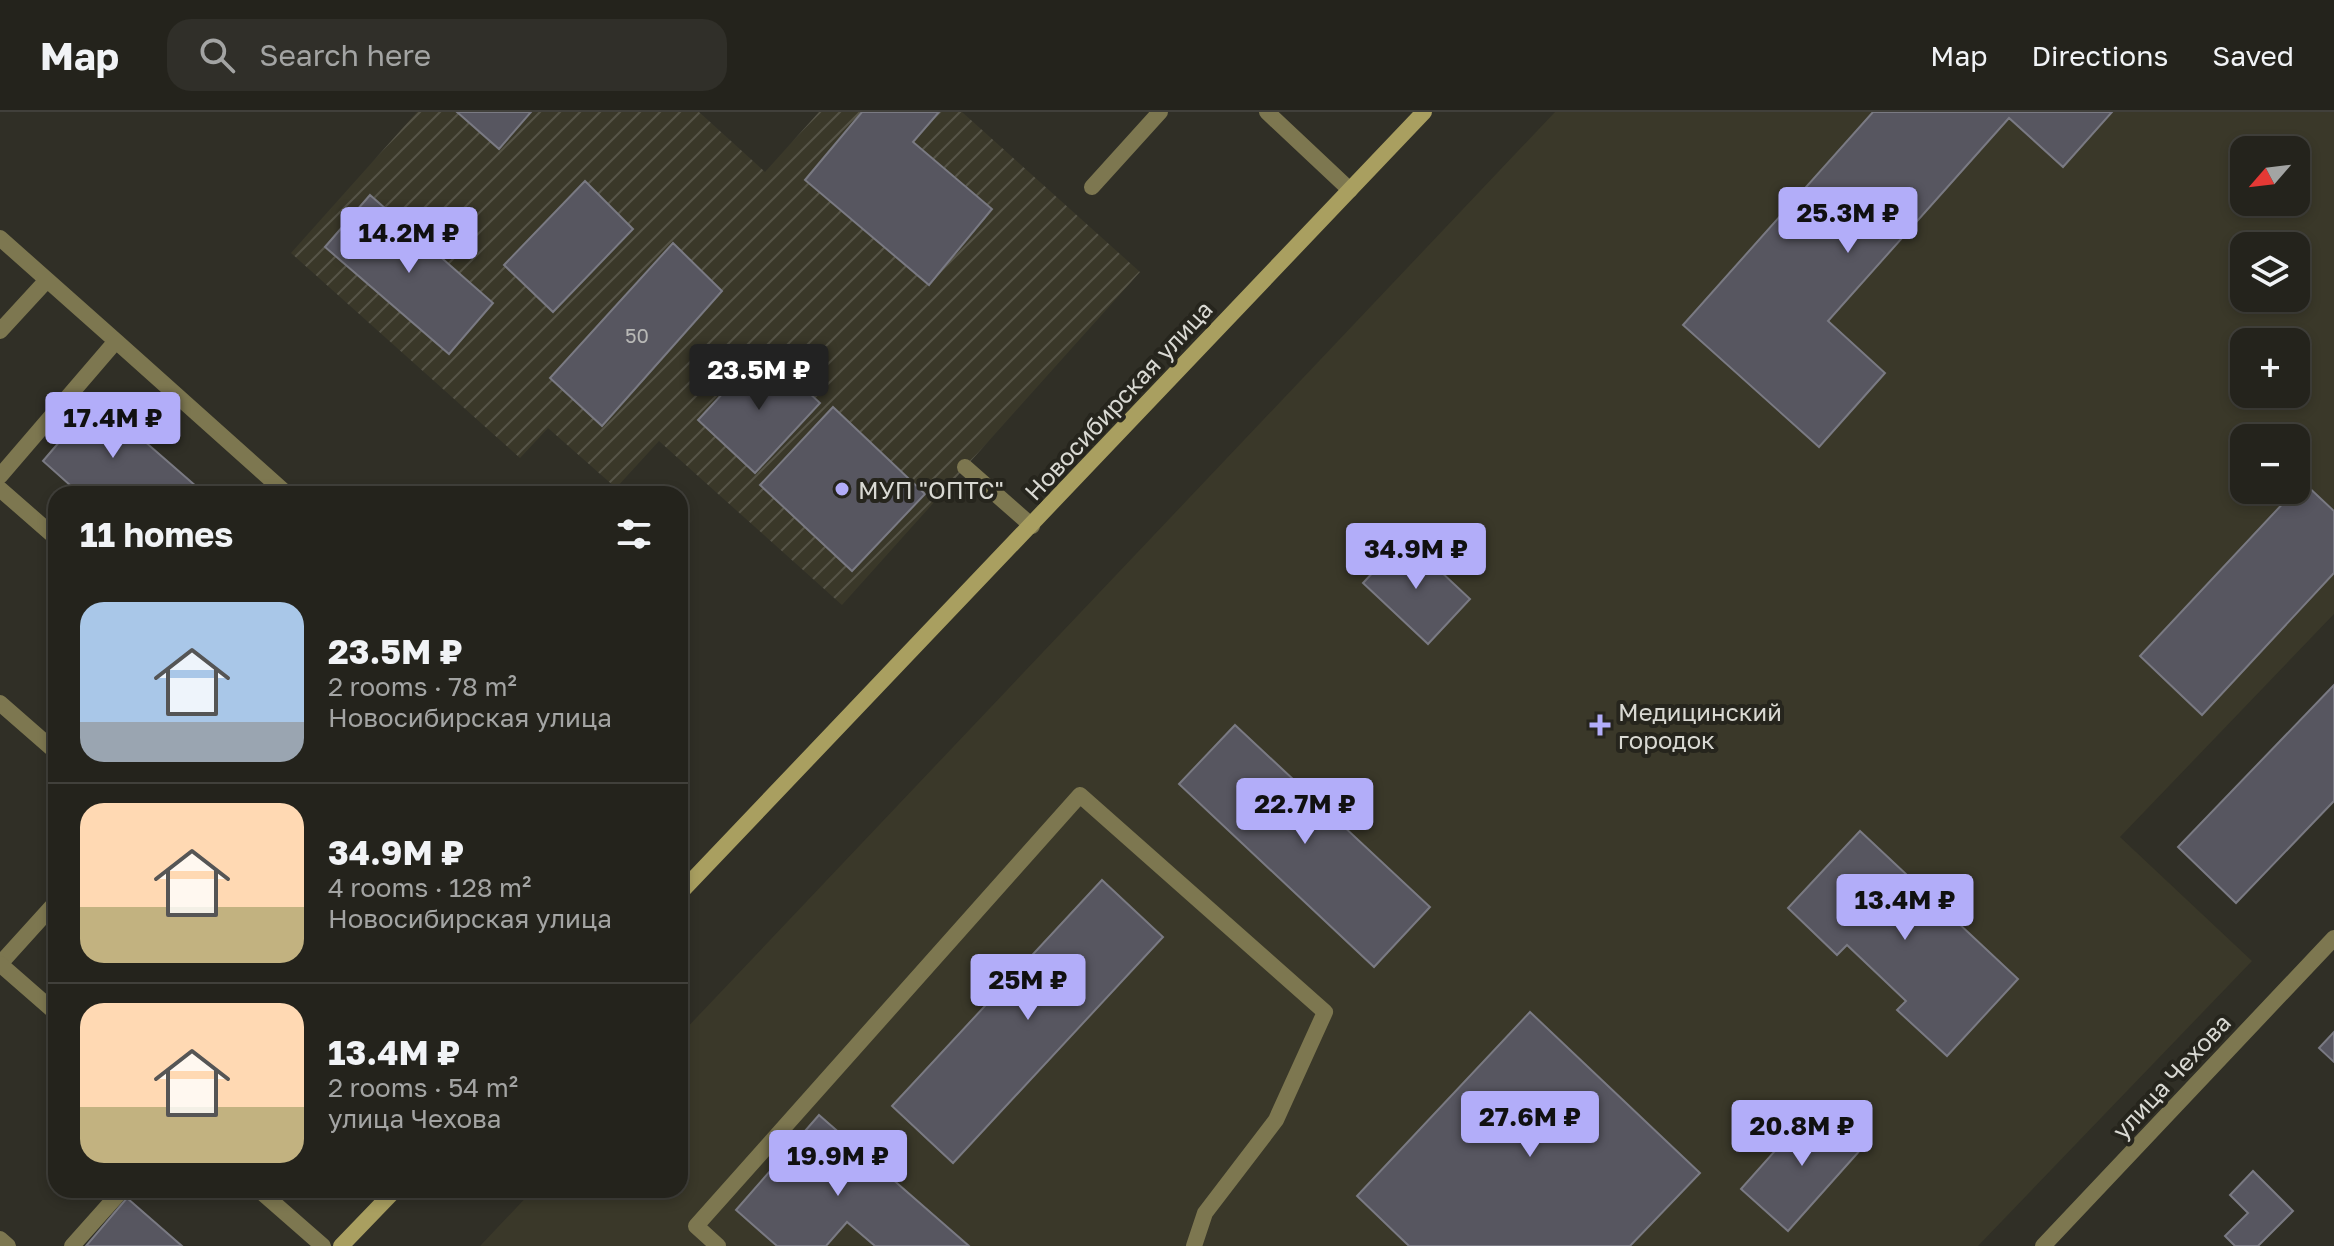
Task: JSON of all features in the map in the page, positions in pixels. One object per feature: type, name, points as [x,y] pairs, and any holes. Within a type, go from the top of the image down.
[{"type":"main road","name":"Новосибирская улица","points":[[688,885],[1424,112]]},
{"type":"main road","points":[[341,1246],[387,1198]]},
{"type":"street","points":[[1092,187],[1160,112]]},
{"type":"street","points":[[1267,112],[1350,190]]},
{"type":"street","points":[[0,238],[278,486]]},
{"type":"street","points":[[0,331],[47,280]]},
{"type":"street","points":[[0,476],[116,341]]},
{"type":"street","points":[[965,467],[1032,526]]},
{"type":"street","points":[[0,489],[48,531]]},
{"type":"street","points":[[0,703],[48,745]]},
{"type":"street","points":[[718,1246],[696,1226],[1080,795],[1325,1012],[1276,1120],[1205,1213],[1194,1246]]},
{"type":"street","points":[[48,911],[0,964],[48,1006]]},
{"type":"street","name":"улица Чехова","points":[[2043,1246],[2334,938]]},
{"type":"street","points":[[72,1246],[115,1198]]},
{"type":"street","points":[[268,1198],[323,1246]]},
{"type":"street","points":[[0,1239],[8,1246]]},
{"type":"shaded area","points":[[417,112],[699,112],[765,172],[819,112],[962,112],[1140,272],[842,605],[659,441],[618,486],[614,486],[548,428],[520,458],[291,253]]},
{"type":"shaded area","name":"Медицинский городок","points":[[1555,112],[2334,112],[2334,614],[2120,837],[2252,961],[1978,1246],[480,1246],[525,1198],[688,1198],[688,1027]]},
{"type":"building","points":[[457,112],[531,112],[499,149]]},
{"type":"building","points":[[862,112],[939,112],[913,142],[992,209],[929,285],[805,180]]},
{"type":"building","points":[[1873,112],[2112,112],[2063,167],[2009,118],[1828,321],[1885,373],[1819,447],[1683,325]]},
{"type":"building","points":[[585,181],[633,229],[553,312],[504,265]]},
{"type":"building","points":[[370,195],[493,303],[449,354],[325,247]]},
{"type":"building","points":[[673,243],[722,291],[602,426],[550,378]]},
{"type":"building","points":[[763,350],[820,403],[755,473],[698,420]]},
{"type":"building","points":[[96,399],[196,486],[71,486],[43,461]]},
{"type":"building","name":"МУП \"ОПТС\"","points":[[833,407],[925,494],[852,571],[760,485]]},
{"type":"building","points":[[2310,489],[2334,511],[2334,573],[2202,715],[2140,656],[2282,504],[2310,504]]},
{"type":"building","points":[[1405,538],[1470,599],[1428,644],[1363,583]]},
{"type":"building","points":[[2334,685],[2334,801],[2236,903],[2178,847]]},
{"type":"building","points":[[1235,725],[1430,907],[1374,967],[1179,784]]},
{"type":"building","points":[[1860,831],[2018,979],[1947,1056],[1897,1010],[1906,1001],[1847,945],[1837,955],[1788,908]]},
{"type":"building","points":[[1102,880],[1163,937],[953,1163],[892,1106]]},
{"type":"building","points":[[1530,1012],[1700,1173],[1630,1246],[1409,1246],[1357,1196]]},
{"type":"building","points":[[2334,1032],[2334,1062],[2319,1048]]},
{"type":"building","points":[[1815,1106],[1862,1148],[1788,1231],[1741,1189]]},
{"type":"building","points":[[819,1115],[969,1246],[875,1246],[847,1222],[826,1246],[777,1246],[736,1210]]},
{"type":"building","points":[[2253,1171],[2293,1211],[2258,1246],[2235,1246],[2225,1236],[2248,1213],[2230,1195]]},
{"type":"building","points":[[127,1198],[182,1246],[86,1246]]},
{"type":"place","name":"МУП \"ОПТС\"","points":[[842,489]]},
{"type":"place","name":"Медицинский городок","points":[[1600,725]]}]
